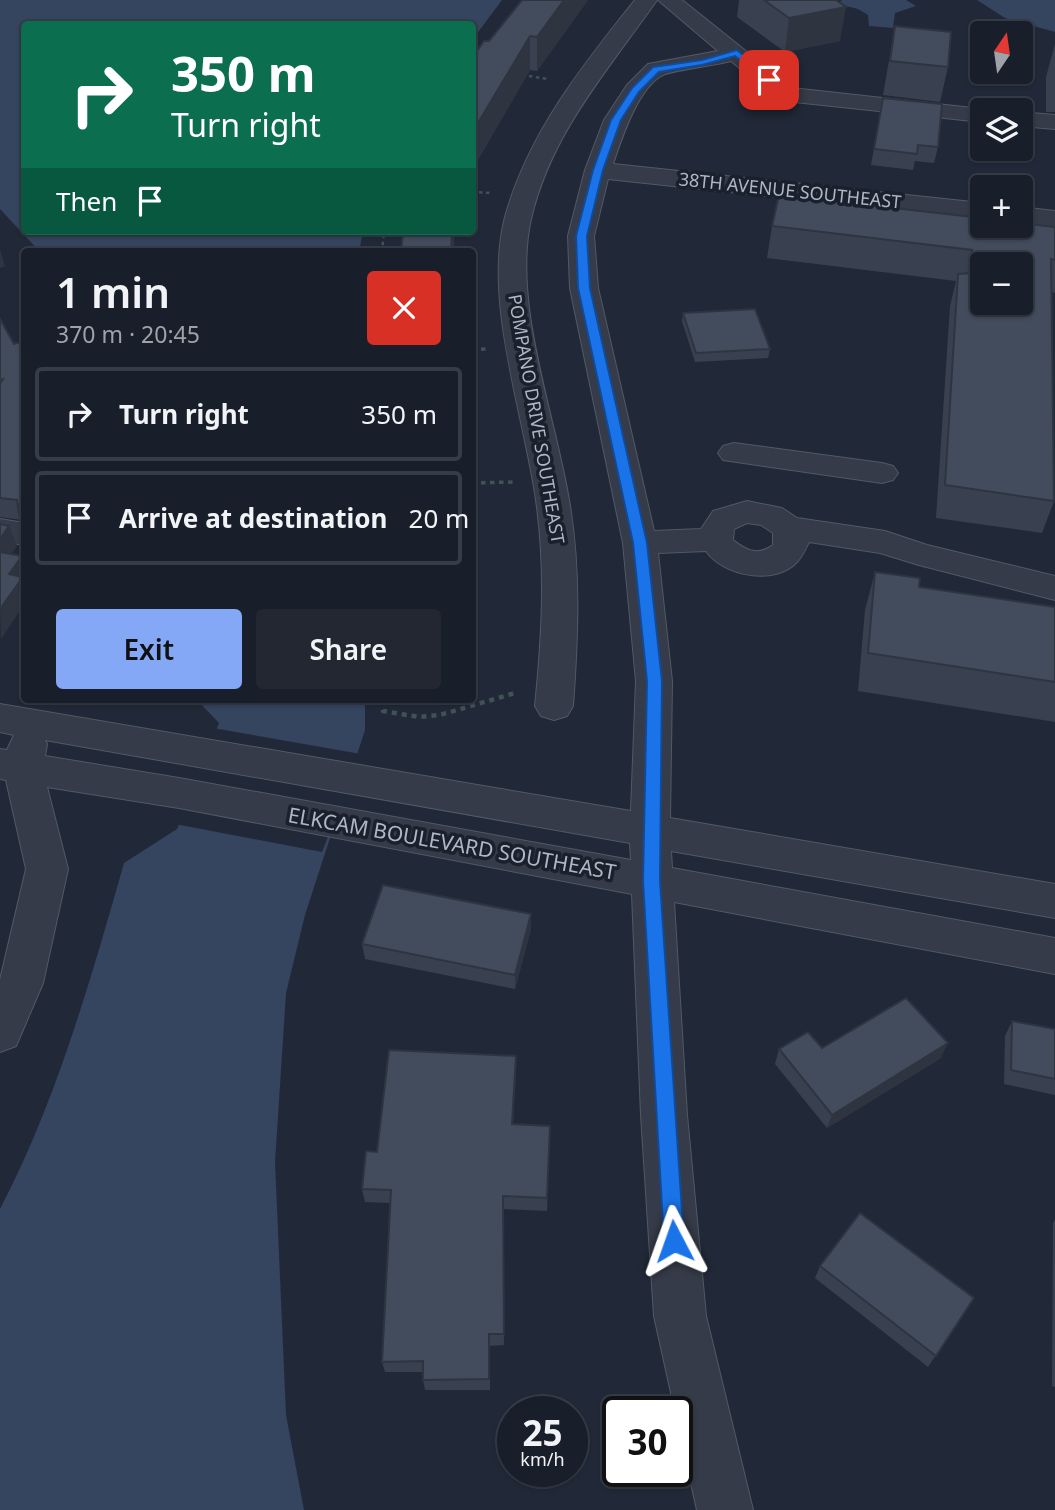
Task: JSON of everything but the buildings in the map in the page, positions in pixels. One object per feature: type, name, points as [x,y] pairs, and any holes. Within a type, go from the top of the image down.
[{"type":"street","name":"POMPANO DRIVE SOUTHEAST","points":[[555,693],[562,619],[558,541],[518,326],[513,270],[518,219],[551,137],[582,85],[646,0]]},
{"type":"street","points":[[669,0],[785,94],[970,114]]},
{"type":"street","points":[[656,69],[702,62],[724,43]]},
{"type":"street","points":[[724,43],[658,56],[656,69],[635,90],[616,120],[598,170],[581,236],[584,288],[640,543],[654,681],[650,832],[652,881],[664,1115],[680,1316],[725,1510]]},
{"type":"street","points":[[1033,120],[1055,122]]},
{"type":"street","name":"38TH AVENUE SOUTHEAST","points":[[598,170],[970,210]]},
{"type":"street","points":[[1033,216],[1055,219]]},
{"type":"street","points":[[734,453],[792,508],[872,562],[919,554],[1055,588]]},
{"type":"street","points":[[792,508],[775,561],[742,562],[724,553],[715,539],[719,523],[736,514],[792,508],[882,473]]},
{"type":"street","points":[[0,530],[21,534]]},
{"type":"street","points":[[640,543],[715,539]]},
{"type":"street","points":[[0,1032],[21,983],[47,869],[12,766],[25,714],[198,753],[1055,901]]},
{"type":"street","name":"ELKCAM BOULEVARD SOUTHEAST","points":[[12,766],[179,793],[1055,956]]},
{"type":"path","points":[[513,74],[582,85]]},
{"type":"path","points":[[384,703],[383,711],[419,718],[555,693]]},
{"type":"water","points":[[0,0],[502,0],[476,35],[476,21],[21,21],[21,232],[0,209]]},
{"type":"water","points":[[842,0],[906,0],[916,6],[895,13],[893,28],[869,26],[868,15],[858,9],[838,4]]},
{"type":"water","points":[[977,0],[1055,0],[1055,32],[1033,26],[1033,21],[1005,18]]},
{"type":"water","points":[[24,235],[362,235],[360,248],[36,248]]},
{"type":"water","points":[[200,703],[365,703],[365,730],[305,915],[286,993],[275,1162],[286,1415],[304,1510],[0,1510],[0,1209],[38,1126],[71,1039],[124,863],[177,829],[219,723]]},
{"type":"pier","points":[[213,728],[361,754],[322,852],[175,824]]},
{"type":"route","points":[[674,1241],[664,1115],[650,832],[654,681],[640,543],[584,288],[581,236],[598,170],[616,120],[635,90],[656,69],[737,53],[769,80]]}]
